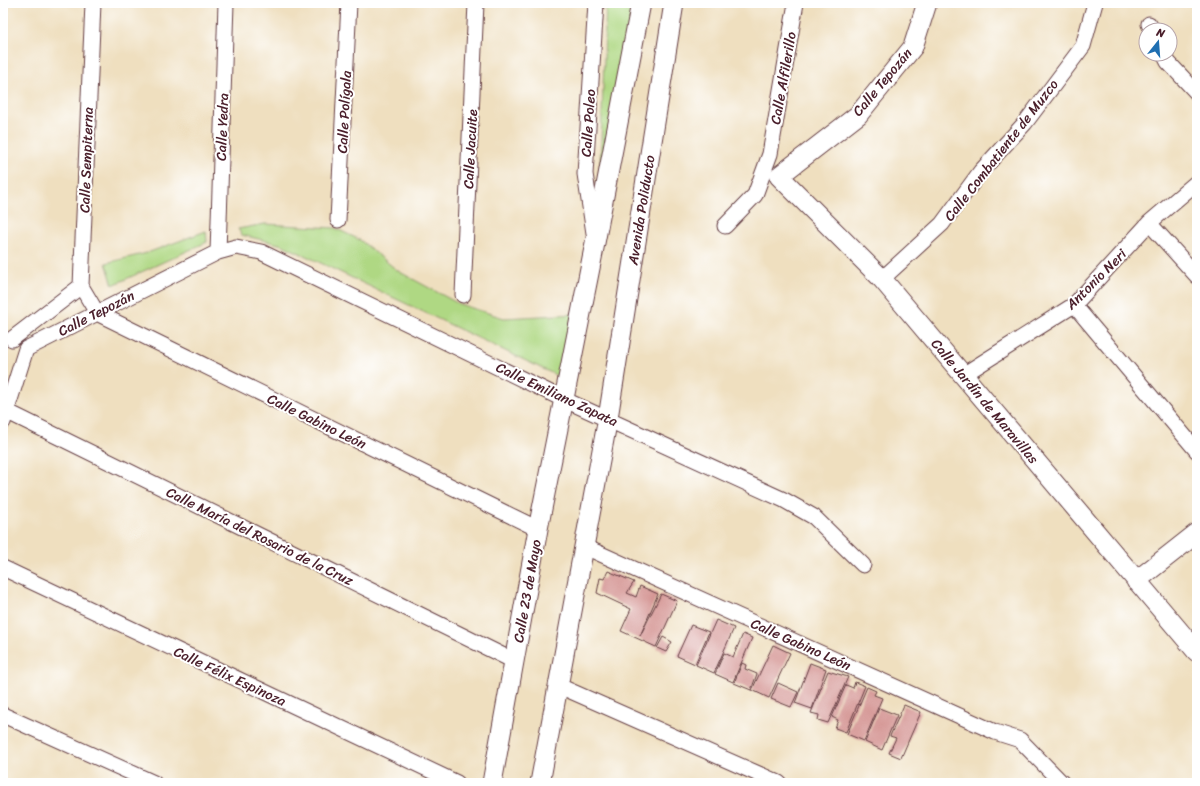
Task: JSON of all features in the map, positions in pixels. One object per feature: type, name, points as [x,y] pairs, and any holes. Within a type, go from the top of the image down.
[{"type":"street","name":"Calle Sempiterna","points":[[82,286],[93,3]]},
{"type":"street","name":"Calle Yedra","points":[[218,252],[226,3]]},
{"type":"street","name":"Calle Polígala","points":[[338,220],[349,3]]},
{"type":"street","name":"Calle Jacuite","points":[[463,295],[476,3]]},
{"type":"street","name":"Calle Poleo","points":[[595,243],[585,174],[596,3]]},
{"type":"street","points":[[563,399],[595,243],[640,3]]},
{"type":"street","name":"Avenida Poliducto","points":[[608,418],[674,3]]},
{"type":"street","name":"Calle Alfilerillo","points":[[770,154],[796,3]]},
{"type":"street","name":"Calle Tepozán","points":[[779,176],[858,115],[913,47],[927,3]]},
{"type":"street","name":"Calle Combatiente de Muzco","points":[[882,280],[942,224],[982,171],[1025,123],[1083,46],[1095,3]]},
{"type":"street","points":[[1168,62],[1197,92]]},
{"type":"street","points":[[725,226],[755,195],[770,154]]},
{"type":"street","name":"Calle Jardín de Maravillas","points":[[770,154],[779,176],[882,280],[1197,652]]},
{"type":"street","name":"Antonio Neri","points":[[963,375],[1074,305],[1149,223],[1197,182]]},
{"type":"street","points":[[1149,223],[1197,276]]},
{"type":"street","name":"Calle Tepozán","points":[[26,348],[218,252],[236,247]]},
{"type":"street","name":"Calle Emiliano Zapata","points":[[236,247],[261,252],[563,399],[608,418],[784,500],[814,517],[863,564]]},
{"type":"street","points":[[82,286],[97,313]]},
{"type":"street","name":"Calle Tepozán","points":[[8,337],[82,286]]},
{"type":"street","points":[[1074,305],[1197,451]]},
{"type":"street","name":"Calle Gabino León","points":[[97,313],[538,529]]},
{"type":"street","points":[[5,416],[26,348],[8,337]]},
{"type":"street","name":"Calle 23 de Mayo","points":[[492,783],[563,399]]},
{"type":"street","name":"Calle María del Rosario de la Cruz","points":[[5,416],[514,661]]},
{"type":"street","points":[[540,783],[557,685],[608,418]]},
{"type":"street","points":[[1136,581],[1197,533]]},
{"type":"street","name":"Calle Gabino León","points":[[583,546],[995,732],[1020,740],[1062,783]]},
{"type":"street","name":"Calle Félix Espinoza","points":[[3,568],[457,783]]},
{"type":"street","points":[[557,685],[779,783]]},
{"type":"street","points":[[3,715],[154,783]]},
{"type":"green space","points":[[606,3],[635,3],[599,198]]},
{"type":"green space","points":[[265,224],[335,228],[360,240],[398,271],[459,304],[504,318],[577,314],[564,379],[283,245],[242,235],[238,229]]},
{"type":"green space","points":[[206,231],[207,242],[113,285],[106,263],[147,253]]},
{"type":"building","points":[[608,571],[634,582],[627,593],[636,597],[640,586],[658,594],[640,636],[661,594],[677,601],[656,647],[621,631],[631,609],[597,593],[600,578],[604,579]]},
{"type":"building","points":[[716,620],[734,628],[714,673],[696,665]]},
{"type":"building","points":[[691,625],[709,632],[695,664],[677,656]]},
{"type":"building","points":[[743,634],[752,638],[733,682],[715,674],[724,653],[733,657]]},
{"type":"building","points":[[663,637],[672,642],[666,652],[657,648]]},
{"type":"building","points":[[773,645],[790,653],[769,698],[752,690]]},
{"type":"building","points":[[742,663],[746,665],[745,669],[757,674],[751,690],[734,683]]},
{"type":"building","points":[[810,663],[826,669],[812,709],[795,703]]},
{"type":"building","points":[[828,671],[848,677],[828,723],[818,720],[819,715],[811,713]]},
{"type":"building","points":[[855,682],[865,686],[846,732],[835,728],[838,720],[832,717],[846,685],[853,688]]},
{"type":"building","points":[[778,683],[798,692],[791,707],[771,699]]},
{"type":"building","points":[[867,687],[876,691],[874,695],[882,698],[864,741],[847,734]]},
{"type":"building","points":[[904,705],[921,712],[901,758],[889,753],[896,738],[890,736]]},
{"type":"building","points":[[879,708],[897,715],[882,750],[865,742]]}]
